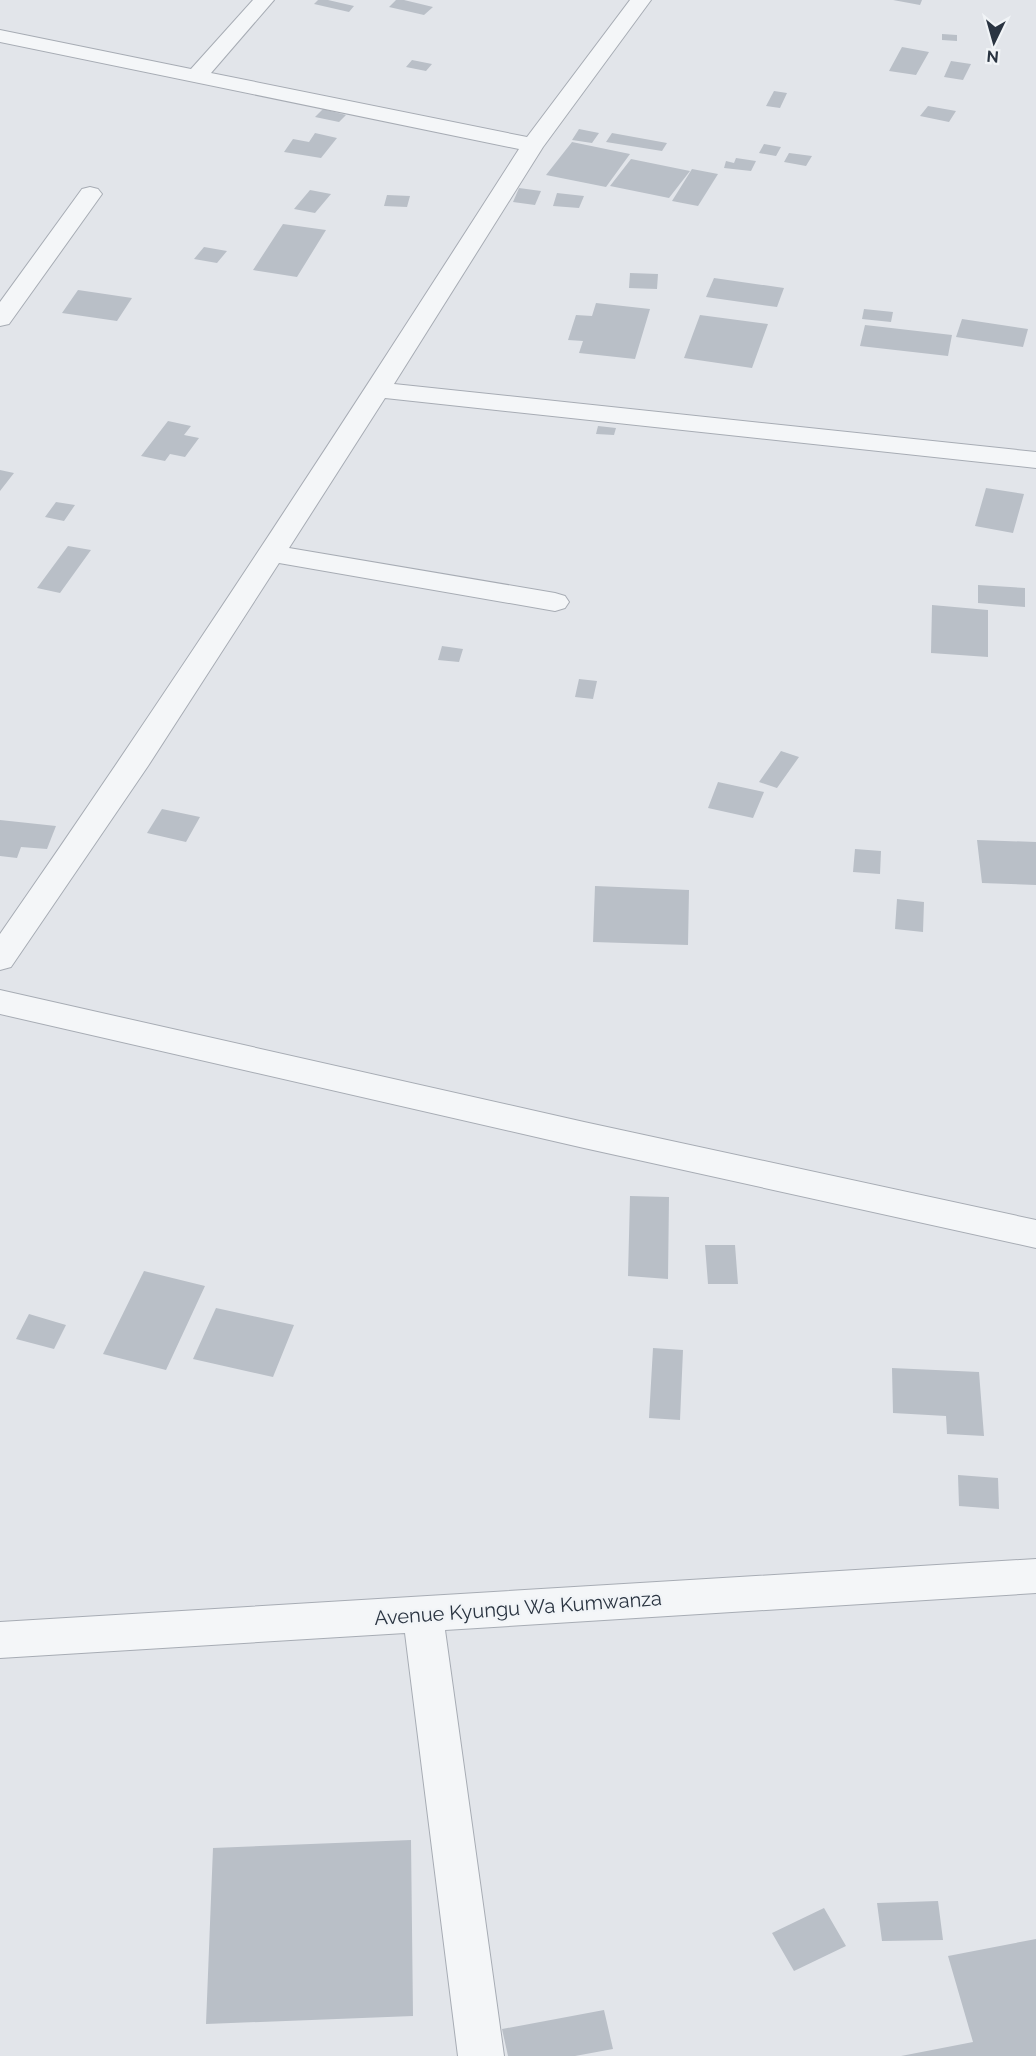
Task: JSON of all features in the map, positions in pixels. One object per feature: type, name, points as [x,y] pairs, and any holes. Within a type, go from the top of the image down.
[{"type":"street","points":[[196,76],[264,0]]},
{"type":"street","points":[[0,959],[137,759],[272,553],[533,145],[640,0]]},
{"type":"street","points":[[0,36],[533,145]]},
{"type":"street","points":[[0,319],[90,194]]},
{"type":"street","points":[[378,390],[1036,460]]},
{"type":"street","points":[[272,553],[555,602]]},
{"type":"street","points":[[0,1002],[584,1135],[1036,1234]]},
{"type":"street","name":"Avenue Kyungu Wa Kumwanza","points":[[0,1640],[1036,1576]]},
{"type":"street","points":[[423,1613],[481,2056]]},
{"type":"building","points":[[318,0],[354,6],[349,12],[314,4]]},
{"type":"building","points":[[396,0],[433,7],[424,15],[389,7]]},
{"type":"building","points":[[893,0],[922,0],[920,5]]},
{"type":"building","points":[[942,34],[957,35],[957,41],[942,40]]},
{"type":"building","points":[[902,47],[929,52],[916,75],[889,71]]},
{"type":"building","points":[[412,60],[432,64],[426,71],[406,67]]},
{"type":"building","points":[[951,61],[971,64],[963,80],[944,77]]},
{"type":"building","points":[[774,91],[787,93],[780,108],[766,106]]},
{"type":"building","points":[[928,106],[956,111],[949,122],[920,116]]},
{"type":"building","points":[[323,109],[346,115],[339,122],[315,117]]},
{"type":"building","points":[[579,129],[599,133],[592,143],[572,140]]},
{"type":"building","points":[[315,133],[337,138],[321,158],[284,152],[293,139],[309,142]]},
{"type":"building","points":[[612,133],[667,143],[662,151],[606,142]]},
{"type":"building","points":[[572,142],[630,154],[606,187],[546,175]]},
{"type":"building","points":[[764,144],[781,147],[776,156],[759,153]]},
{"type":"building","points":[[789,153],[812,156],[806,166],[784,162]]},
{"type":"building","points":[[736,158],[756,161],[751,171],[724,168],[726,161],[734,163]]},
{"type":"building","points":[[631,159],[690,171],[669,198],[610,186]]},
{"type":"building","points":[[692,169],[718,174],[698,206],[672,201]]},
{"type":"building","points":[[519,188],[541,191],[535,205],[513,202]]},
{"type":"building","points":[[310,190],[331,194],[315,213],[294,209]]},
{"type":"building","points":[[557,193],[584,196],[579,208],[553,206]]},
{"type":"building","points":[[387,195],[410,196],[407,207],[384,206]]},
{"type":"building","points":[[283,224],[326,230],[297,277],[253,270]]},
{"type":"building","points":[[204,247],[227,251],[217,263],[194,259]]},
{"type":"building","points":[[630,273],[658,274],[657,289],[629,288]]},
{"type":"building","points":[[714,278],[784,288],[777,307],[706,297]]},
{"type":"building","points":[[78,290],[132,298],[117,321],[62,313]]},
{"type":"building","points":[[596,303],[650,309],[635,359],[579,353],[583,341],[568,340],[576,315],[592,316]]},
{"type":"building","points":[[864,309],[893,312],[891,322],[862,319]]},
{"type":"building","points":[[700,315],[768,324],[752,368],[684,358]]},
{"type":"building","points":[[962,319],[1028,329],[1023,347],[956,337]]},
{"type":"building","points":[[865,325],[952,335],[948,356],[860,346]]},
{"type":"building","points":[[168,421],[191,426],[184,435],[199,438],[185,457],[170,454],[165,461],[141,456]]},
{"type":"building","points":[[598,426],[616,428],[614,435],[596,434]]},
{"type":"building","points":[[0,470],[14,473],[0,491]]},
{"type":"building","points":[[986,488],[1024,494],[1013,533],[975,526]]},
{"type":"building","points":[[56,502],[75,505],[64,521],[45,517]]},
{"type":"building","points":[[68,546],[91,550],[60,593],[37,588]]},
{"type":"building","points":[[978,585],[1025,588],[1025,607],[978,603]]},
{"type":"building","points":[[932,605],[988,610],[988,657],[931,653]]},
{"type":"building","points":[[442,646],[463,649],[459,662],[438,660]]},
{"type":"building","points":[[579,679],[597,681],[593,699],[575,697]]},
{"type":"building","points":[[781,751],[799,757],[777,788],[759,782]]},
{"type":"building","points":[[718,782],[764,792],[753,818],[708,808]]},
{"type":"building","points":[[162,809],[200,817],[186,842],[147,833]]},
{"type":"building","points":[[0,820],[56,826],[47,849],[21,847],[17,858],[0,856]]},
{"type":"building","points":[[977,840],[1036,842],[1036,885],[982,883]]},
{"type":"building","points":[[855,849],[881,851],[880,874],[853,872]]},
{"type":"building","points":[[595,886],[689,890],[688,945],[593,942]]},
{"type":"building","points":[[897,899],[924,902],[923,932],[895,929]]},
{"type":"building","points":[[630,1196],[669,1197],[668,1279],[628,1276]]},
{"type":"building","points":[[705,1245],[735,1245],[738,1284],[708,1284]]},
{"type":"building","points":[[144,1271],[205,1286],[166,1370],[103,1354]]},
{"type":"building","points":[[216,1308],[294,1325],[273,1377],[193,1359]]},
{"type":"building","points":[[29,1314],[66,1325],[54,1349],[16,1339]]},
{"type":"building","points":[[653,1348],[683,1350],[680,1420],[649,1418]]},
{"type":"building","points":[[892,1368],[979,1372],[984,1436],[947,1434],[946,1416],[893,1413]]},
{"type":"building","points":[[958,1475],[998,1478],[999,1509],[959,1506]]},
{"type":"building","points":[[411,1840],[413,2016],[206,2024],[213,1848]]},
{"type":"building","points":[[938,1901],[943,1940],[882,1941],[877,1903]]},
{"type":"building","points":[[824,1908],[846,1946],[794,1971],[772,1933]]},
{"type":"building","points":[[1036,1939],[1036,2056],[901,2056],[973,2042],[948,1956]]},
{"type":"building","points":[[604,2010],[613,2049],[575,2056],[508,2056],[502,2029]]}]
